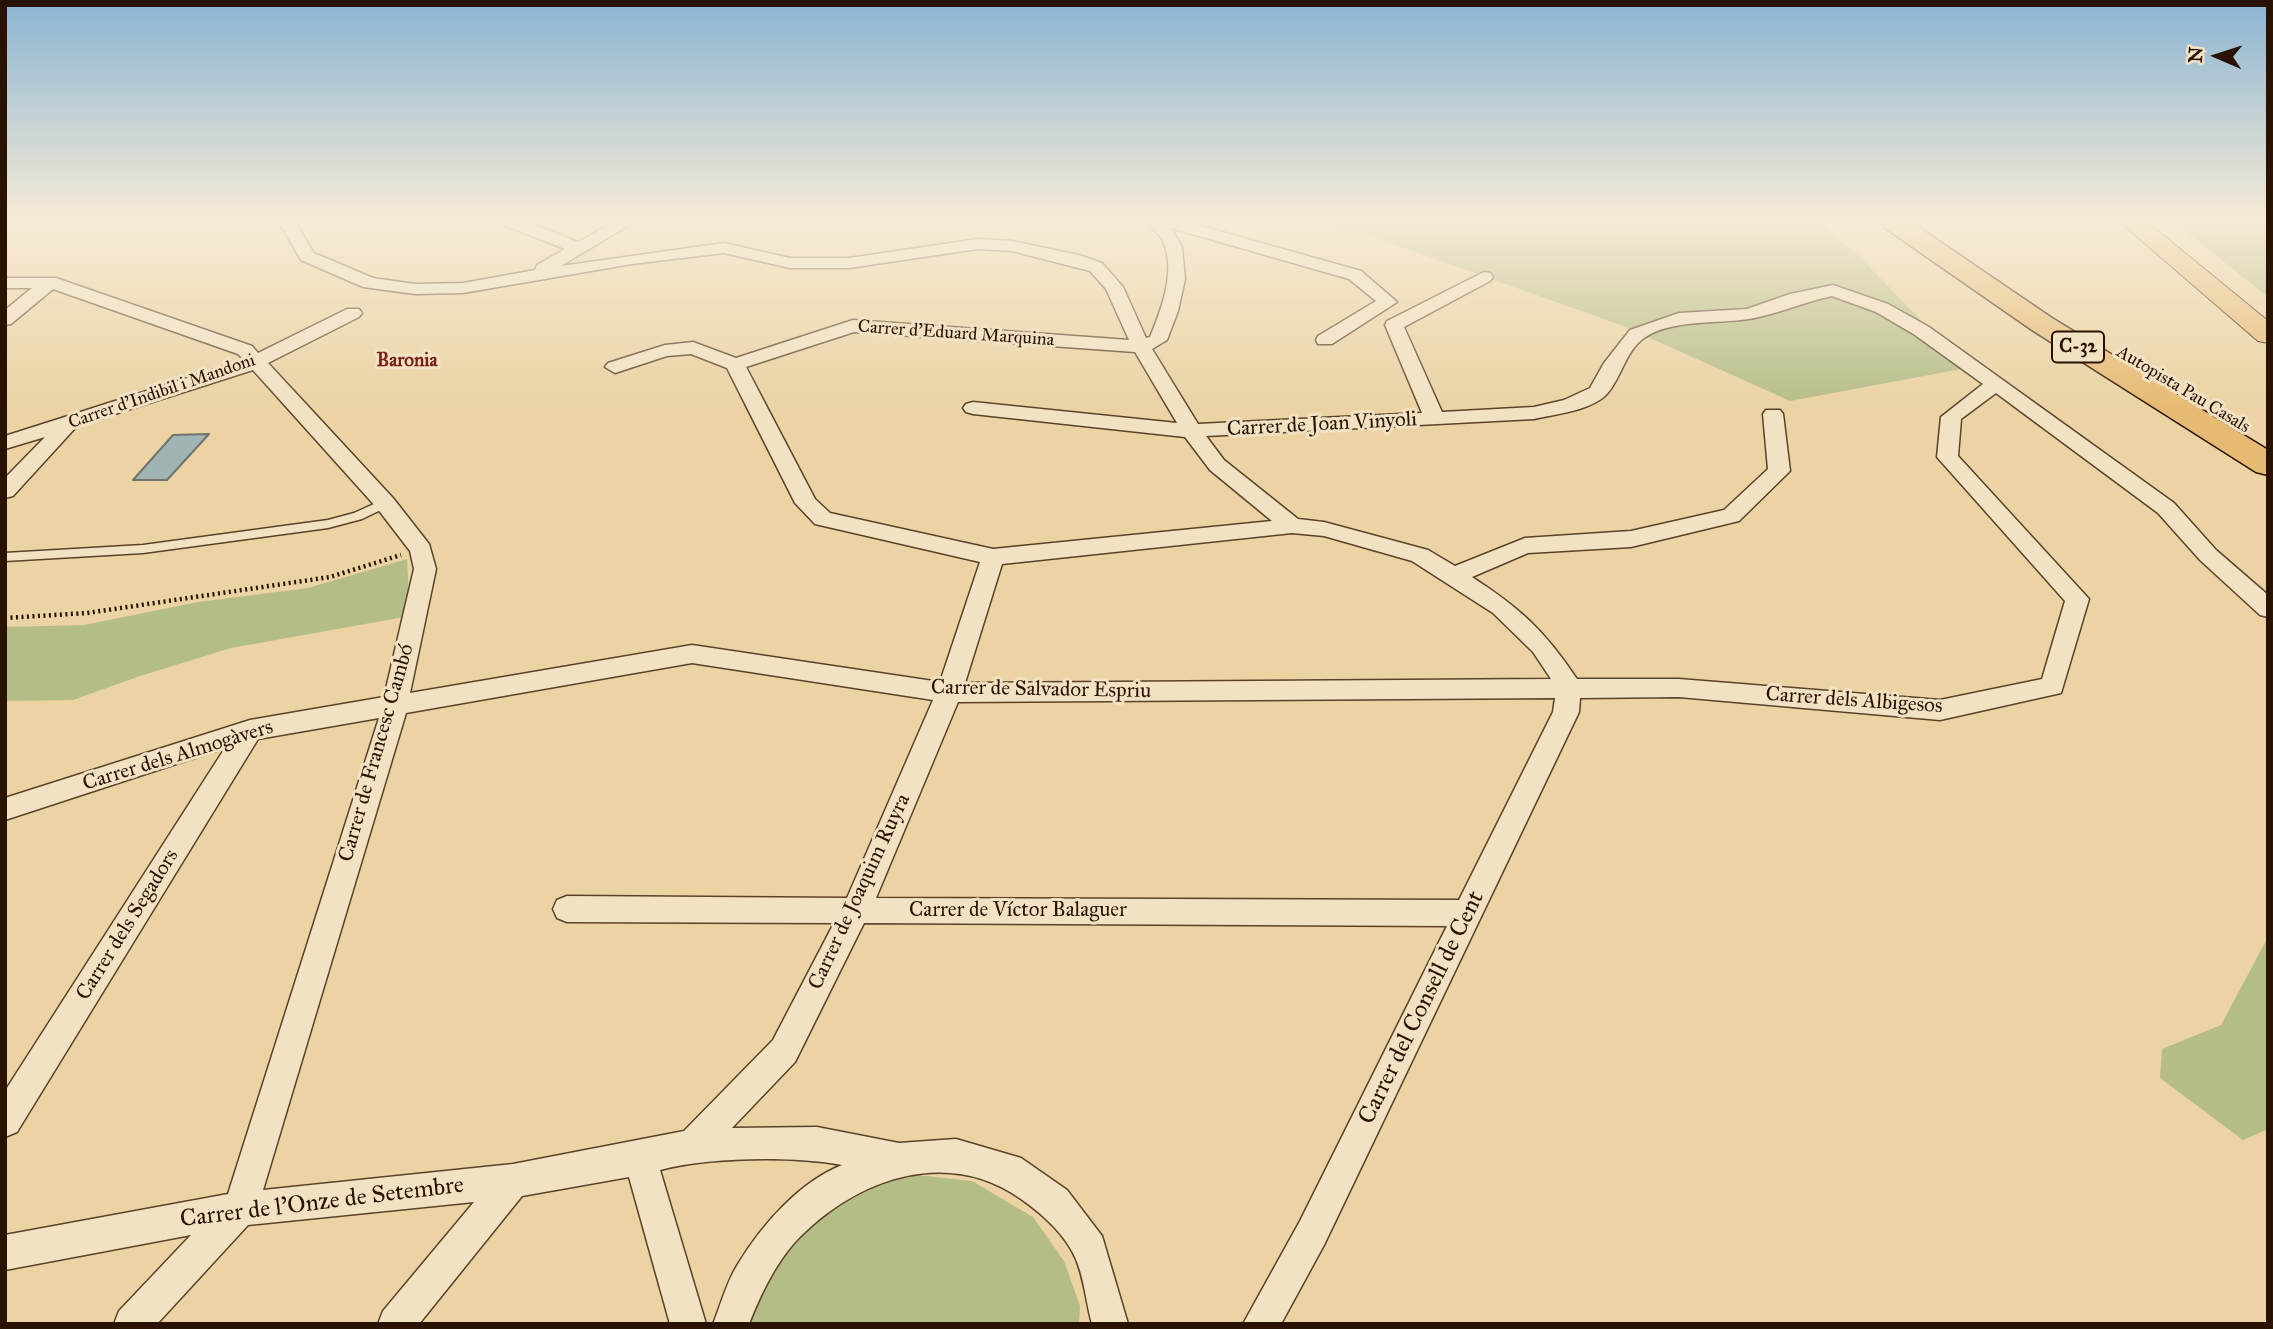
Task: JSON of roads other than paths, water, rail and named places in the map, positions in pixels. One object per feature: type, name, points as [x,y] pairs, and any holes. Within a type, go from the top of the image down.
[{"type":"highway","name":"Autopista Pau Casals","points":[[1984,284],[2042,324],[2268,465]]},
{"type":"highway","name":"Autopista Pau Casals","points":[[2018,284],[2096,336],[2268,441]]},
{"type":"main road","points":[[2207,284],[2268,335]]},
{"type":"main road","points":[[2227,284],[2268,319]]},
{"type":"main road","points":[[2235,284],[2268,312]]},
{"type":"street","points":[[5,320],[48,284]]},
{"type":"street","points":[[56,284],[245,350],[254,363],[385,503]]},
{"type":"street","points":[[377,284],[415,289],[463,288],[485,284]]},
{"type":"street","points":[[1111,284],[1141,347],[1168,388],[1191,431],[1217,465],[1292,526]]},
{"type":"street","points":[[1141,347],[1158,340],[1169,314],[1176,284]]},
{"type":"street","points":[[1325,340],[1388,302],[1366,284]]},
{"type":"street","points":[[1435,419],[1394,325],[1471,284]]},
{"type":"street","name":"Carrer de Joan Vinyoli","points":[[973,408],[1191,431],[1534,414],[1570,405],[1598,392],[1614,363],[1637,334],[1679,319],[1749,314],[1796,298],[1833,290],[1882,309],[1922,331],[1997,383]]},
{"type":"street","name":"Carrer d'Indibil i Mandoni","points":[[5,443],[254,363],[353,313]]},
{"type":"street","name":"Carrer d'Eduard Marquina","points":[[735,364],[853,326],[1141,347]]},
{"type":"street","points":[[615,367],[665,351],[693,348],[735,364],[806,503],[823,519],[993,557],[1292,526],[1324,529],[1420,555],[1453,576],[1500,607],[1542,646],[1569,687]]},
{"type":"street","points":[[1997,383],[2166,509],[2208,555],[2268,609]]},
{"type":"street","name":"Carrer dels Albigesos","points":[[1569,687],[1679,688],[1940,710],[2052,686],[2077,599],[1947,457],[1951,417],[1997,383]]},
{"type":"street","points":[[1453,576],[1525,546],[1631,540],[1731,516],[1779,471],[1773,414]]},
{"type":"street","points":[[5,491],[69,424]]},
{"type":"street","name":"Carrer de Francesc Cambó","points":[[240,1209],[395,706],[425,569],[421,549],[385,503]]},
{"type":"street","name":"Carrer de Joaquim Ruyra","points":[[693,1145],[783,1051],[856,910],[949,693],[993,557]]},
{"type":"street","name":"Carrer de Salvador Espriu","points":[[395,706],[692,654],[949,693],[1569,687]]},
{"type":"street","name":"Carrer del Consell de Cent","points":[[1261,1324],[1312,1233],[1469,913],[1566,712],[1569,687]]},
{"type":"street","name":"Carrer dels Almogàvers","points":[[5,809],[250,730],[395,706]]},
{"type":"street","name":"Carrer dels Segadors","points":[[5,1121],[250,730]]},
{"type":"street","name":"Carrer de Víctor Balaguer","points":[[567,909],[1469,913]]},
{"type":"street","points":[[688,1324],[640,1158],[693,1145],[817,1144],[900,1159],[956,1156],[1009,1170],[1055,1202],[1090,1248],[1112,1322]]},
{"type":"street","name":"Carrer de l'Onze de Setembre","points":[[5,1253],[240,1209],[513,1181],[640,1158]]},
{"type":"street","points":[[731,1324],[749,1278],[790,1222],[842,1182],[900,1159]]},
{"type":"street","points":[[396,1324],[513,1181]]},
{"type":"street","points":[[132,1324],[240,1209]]},
{"type":"lane","points":[[5,556],[143,549],[328,524],[358,516],[385,503]]},
{"type":"district","name":"Baronia","points":[[407,361]]}]
